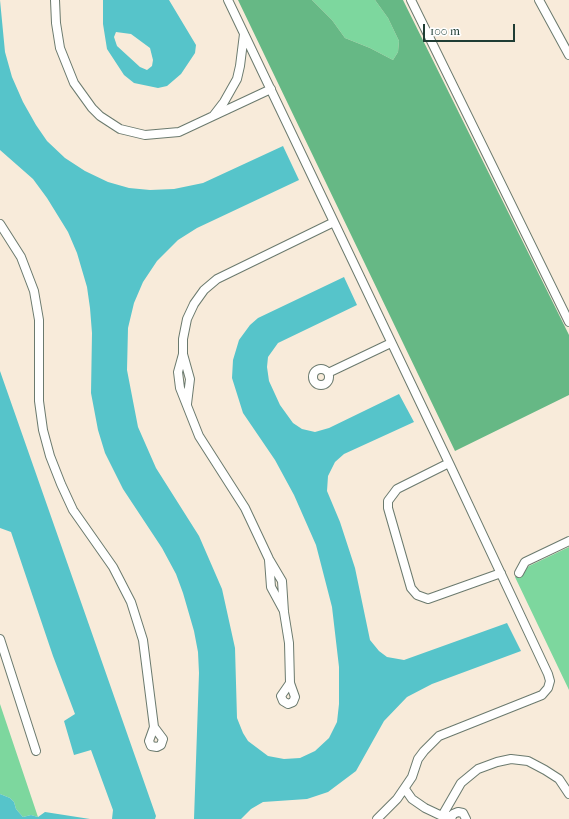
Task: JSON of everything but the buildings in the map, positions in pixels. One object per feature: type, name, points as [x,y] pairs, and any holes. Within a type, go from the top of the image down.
[{"type":"street","points":[[55,0],[58,36],[64,60],[79,92],[100,116],[120,129],[145,135],[178,132],[271,89]]},
{"type":"street","points":[[228,0],[449,463],[550,681],[548,688],[542,695],[439,736],[421,755],[405,789],[377,819]]},
{"type":"street","points":[[411,0],[569,322]]},
{"type":"street","points":[[540,0],[569,55]]},
{"type":"street","points":[[213,116],[224,102],[237,79],[244,33]]},
{"type":"street","points":[[187,404],[189,374],[183,354],[183,339],[187,319],[197,298],[210,284],[225,275],[334,222]]},
{"type":"street","points":[[0,224],[11,238],[27,269],[35,297],[39,320],[39,401],[48,450],[60,484],[73,510],[113,567],[131,602],[143,640],[154,727]]},
{"type":"street","points":[[328,373],[391,343]]},
{"type":"street","points":[[183,354],[179,364],[178,377],[199,436],[245,508],[269,559],[282,581],[284,589],[284,612],[290,649],[290,683]]},
{"type":"street","points":[[449,463],[397,489],[388,501],[388,508],[411,588],[417,595],[428,599],[501,573]]},
{"type":"street","points":[[519,573],[525,562],[569,541]]},
{"type":"street","points":[[269,559],[271,587],[284,612]]},
{"type":"street","points":[[0,639],[36,751]]},
{"type":"street","points":[[442,816],[461,784],[478,769],[511,759],[528,761],[545,770],[559,779],[569,794]]},
{"type":"street","points":[[405,789],[412,799],[442,816],[451,818],[455,813],[460,812],[465,814],[466,819]]},
{"type":"green space","points":[[238,0],[312,0],[332,20],[345,38],[370,48],[393,60],[398,52],[399,41],[388,18],[375,0],[403,0],[569,335],[569,395],[455,451]]},
{"type":"green space","points":[[312,0],[375,0],[388,18],[399,41],[398,52],[393,60],[370,48],[345,38],[332,20]]},
{"type":"green space","points":[[569,547],[569,690],[515,577],[529,566]]},
{"type":"green space","points":[[0,704],[38,817],[31,815],[23,817],[16,809],[14,802],[10,798],[0,794]]},
{"type":"water","points":[[0,0],[5,52],[12,77],[23,102],[47,141],[65,158],[85,171],[108,182],[129,188],[150,190],[174,189],[203,183],[283,146],[299,180],[197,228],[178,240],[157,261],[143,282],[134,303],[128,328],[127,370],[138,427],[156,468],[199,536],[222,589],[235,648],[237,718],[248,741],[268,756],[284,759],[300,758],[315,751],[329,738],[337,722],[339,704],[339,667],[332,607],[316,545],[294,495],[275,460],[243,413],[232,378],[233,360],[239,340],[250,325],[258,318],[344,277],[357,305],[278,343],[268,357],[267,367],[269,381],[280,405],[293,423],[302,429],[315,432],[329,428],[399,394],[414,422],[344,454],[335,462],[328,476],[327,491],[340,522],[355,568],[370,640],[379,651],[387,657],[404,660],[507,623],[521,651],[432,684],[407,697],[384,721],[356,771],[328,792],[307,799],[263,802],[251,809],[241,819],[194,819],[199,673],[198,652],[194,631],[176,574],[162,548],[123,489],[105,453],[98,430],[91,393],[92,333],[90,308],[87,287],[77,253],[68,232],[47,198],[33,179],[0,150]]},
{"type":"water","points":[[103,0],[169,0],[196,45],[195,53],[181,74],[167,86],[158,88],[134,83],[124,75],[107,49],[103,24]],"holes":[[[116,32],[131,34],[150,48],[153,60],[152,66],[147,70],[140,67],[117,46],[114,37]]]},
{"type":"water","points":[[0,371],[156,816],[155,819],[112,819],[113,810],[91,750],[74,755],[64,721],[75,714],[53,656],[11,532],[0,528]]},
{"type":"water","points":[[0,794],[10,798],[14,802],[16,809],[23,817],[31,815],[38,817],[45,812],[90,819],[0,819]]}]
